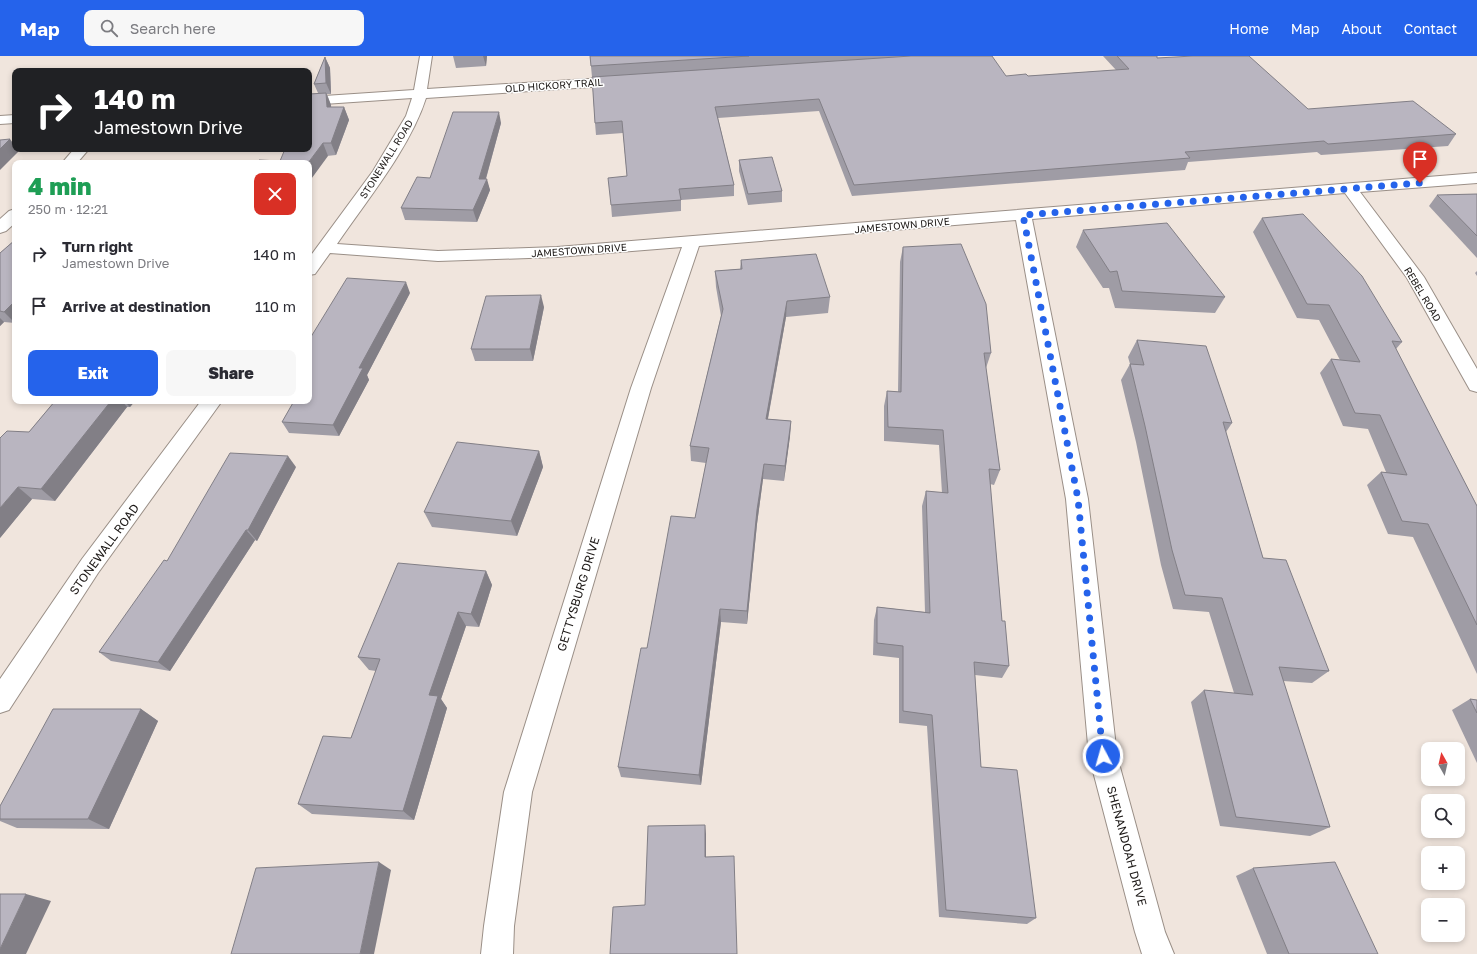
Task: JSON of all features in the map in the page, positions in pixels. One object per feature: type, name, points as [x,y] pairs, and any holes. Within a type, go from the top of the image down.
[{"type":"street","name":"STONEWALL ROAD","points":[[312,266],[380,172],[413,116],[420,94],[426,56]]},
{"type":"street","name":"OLD HICKORY TRAIL","points":[[312,101],[634,80]]},
{"type":"street","points":[[0,120],[12,119]]},
{"type":"street","points":[[72,160],[79,152]]},
{"type":"street","name":"JAMESTOWN DRIVE","points":[[326,248],[438,256],[557,252],[1477,178]]},
{"type":"street","name":"REBEL ROAD","points":[[1349,188],[1415,277],[1477,385]]},
{"type":"street","name":"SHENANDOAH DRIVE","points":[[1023,215],[1078,499],[1103,756],[1150,932],[1158,954]]},
{"type":"street","points":[[0,228],[12,217]]},
{"type":"street","name":"GETTYSBURG DRIVE","points":[[497,954],[499,926],[518,792],[641,388],[692,242]]},
{"type":"street","name":"STONEWALL ROAD","points":[[0,701],[90,566],[210,404]]},
{"type":"building","points":[[590,56],[749,56],[591,66]]},
{"type":"building","points":[[911,56],[992,56],[1006,76],[1026,74],[1028,76],[1129,69],[1117,56],[1157,56],[1157,58],[1193,56],[1249,56],[1308,109],[1413,101],[1456,134],[1328,144],[1324,141],[1185,152],[1190,158],[854,185],[819,99],[715,107],[734,185],[679,189],[681,200],[611,205],[608,178],[627,176],[622,121],[595,123],[592,77]]},
{"type":"building","points":[[325,57],[326,83],[314,84]]},
{"type":"building","points":[[326,93],[327,107],[344,107],[331,143],[323,143],[310,160],[280,160],[284,152],[312,152],[312,94]]},
{"type":"building","points":[[453,112],[499,112],[479,179],[487,179],[473,210],[401,208],[417,177],[430,178]]},
{"type":"building","points":[[10,139],[0,149],[0,140]]},
{"type":"building","points":[[772,157],[782,191],[748,194],[739,160]]},
{"type":"building","points":[[1477,194],[1477,236],[1437,195]]},
{"type":"building","points":[[1303,214],[1362,276],[1402,342],[1392,341],[1477,506],[1477,625],[1428,524],[1402,521],[1381,472],[1407,475],[1380,415],[1355,413],[1331,359],[1360,362],[1329,305],[1307,304],[1262,218]]},
{"type":"building","points":[[1167,223],[1225,297],[1122,291],[1117,271],[1110,272],[1083,230]]},
{"type":"building","points":[[12,243],[12,304],[4,312],[0,311],[0,253]]},
{"type":"building","points":[[961,244],[986,304],[991,353],[984,353],[1000,470],[989,469],[1002,621],[1005,621],[1009,666],[974,662],[981,767],[1017,770],[1036,918],[946,910],[932,715],[903,711],[903,646],[877,643],[877,607],[930,613],[926,491],[948,493],[943,430],[888,427],[887,391],[901,392],[903,247]]},
{"type":"building","points":[[816,254],[830,297],[787,301],[766,419],[791,421],[785,466],[764,464],[757,510],[747,611],[720,609],[699,775],[618,767],[641,648],[647,648],[671,516],[695,518],[709,448],[690,446],[723,309],[715,271],[742,269],[741,260]]},
{"type":"building","points":[[347,278],[406,282],[359,368],[363,368],[333,425],[282,422],[292,404],[312,404],[312,335]]},
{"type":"building","points":[[541,295],[530,349],[471,349],[486,296]]},
{"type":"building","points":[[1137,340],[1206,346],[1232,423],[1223,422],[1263,558],[1286,560],[1329,671],[1279,667],[1330,827],[1236,817],[1204,690],[1253,695],[1222,598],[1185,595],[1172,550],[1130,364],[1144,365]]},
{"type":"building","points":[[52,404],[109,404],[41,489],[18,487],[0,508],[0,438],[7,431],[29,432]]},
{"type":"building","points":[[457,442],[539,451],[511,521],[424,512]]},
{"type":"building","points":[[230,453],[288,456],[248,530],[246,530],[158,662],[99,652],[164,560],[167,561]]},
{"type":"building","points":[[398,563],[486,571],[471,614],[458,612],[429,695],[438,696],[403,811],[298,804],[323,736],[351,738],[380,659],[358,657]]},
{"type":"building","points":[[1470,699],[1477,700],[1477,713]]},
{"type":"building","points":[[53,709],[141,709],[88,819],[0,819],[0,806]]},
{"type":"building","points":[[705,825],[705,857],[734,856],[737,954],[610,954],[613,907],[645,905],[648,826]]},
{"type":"building","points":[[379,862],[360,954],[231,954],[256,868]]},
{"type":"building","points":[[1335,862],[1378,954],[1289,954],[1253,868]]},
{"type":"building","points":[[0,894],[26,894],[0,949]]},
{"type":"route","points":[[1103,756],[1078,499],[1023,215],[1420,183]]}]
